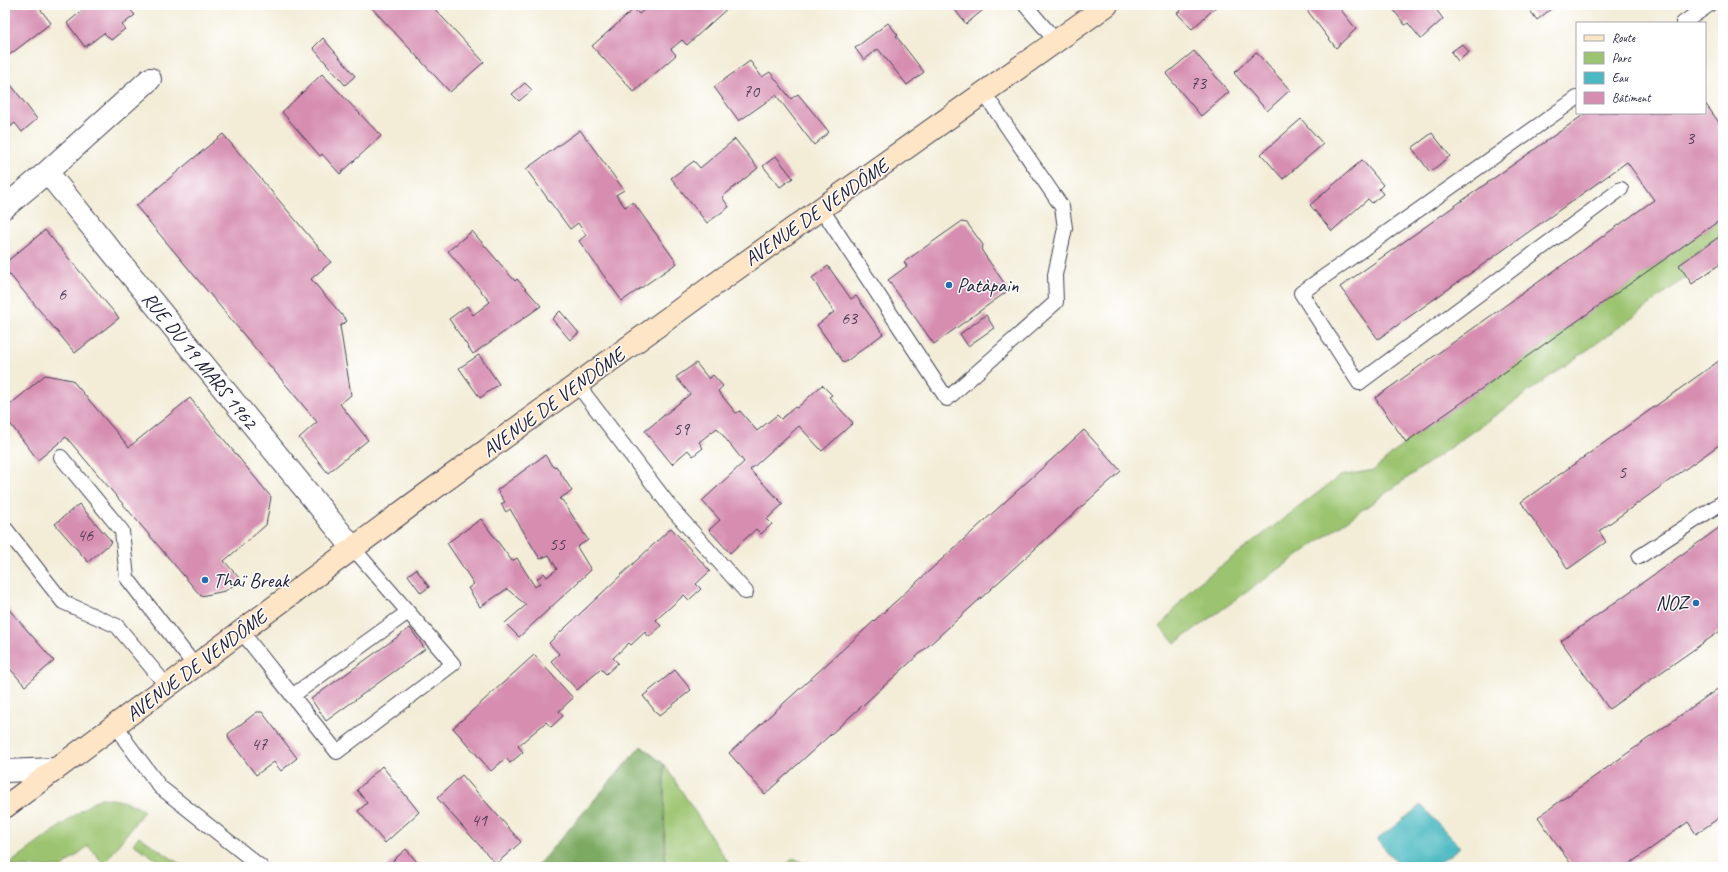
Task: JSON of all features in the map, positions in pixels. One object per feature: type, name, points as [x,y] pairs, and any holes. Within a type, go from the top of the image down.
[{"type":"main road","name":"AVENUE DE VENDÔME","points":[[5,807],[353,548],[577,384],[821,208],[1107,5]]},
{"type":"street","points":[[5,207],[47,172],[150,79]]},
{"type":"street","name":"RUE DU 19 MARS 1962","points":[[47,172],[353,548]]},
{"type":"street","points":[[5,771],[55,769]]},
{"type":"lane","points":[[1026,5],[1056,41]]},
{"type":"lane","points":[[1684,22],[1709,5]]},
{"type":"lane","points":[[821,208],[947,399],[1056,302],[1055,274],[1065,228],[1062,207],[984,93]]},
{"type":"lane","points":[[1576,99],[1300,293],[1359,383],[1621,189]]},
{"type":"lane","points":[[577,384],[672,509],[746,592]]},
{"type":"lane","points":[[61,457],[122,530],[127,578],[195,666]]},
{"type":"lane","points":[[1639,557],[1723,502]]},
{"type":"lane","points":[[5,528],[62,602],[117,626],[167,686]]},
{"type":"lane","points":[[241,631],[337,752],[453,664],[353,548]]},
{"type":"lane","points":[[292,696],[408,612]]},
{"type":"lane","points":[[117,723],[125,740],[160,787],[252,864]]},
{"type":"green space","points":[[1723,218],[1723,234],[1679,265],[1687,276],[1635,316],[1175,643],[1160,627],[1192,588],[1340,476],[1374,470],[1406,442]]},
{"type":"green space","points":[[641,746],[664,764],[665,867],[536,867]]},
{"type":"green space","points":[[664,764],[731,867],[665,867]]},
{"type":"green space","points":[[101,798],[113,799],[134,805],[144,811],[104,864],[88,846],[62,867],[5,867],[89,805]]},
{"type":"green space","points":[[139,836],[184,867],[168,867],[133,844]]},
{"type":"green space","points":[[793,858],[813,867],[784,867]]},
{"type":"water","points":[[1421,805],[1460,847],[1434,867],[1401,867],[1377,840]]},
{"type":"building","points":[[5,5],[37,5],[51,23],[8,56],[5,52]]},
{"type":"building","points":[[89,5],[126,5],[135,15],[122,25],[125,29],[111,40],[104,33],[85,47],[67,23]]},
{"type":"building","points":[[369,5],[431,5],[484,62],[450,92]]},
{"type":"building","points":[[650,5],[731,5],[687,45],[682,40],[671,49],[676,55],[634,92],[592,46],[634,9],[639,14]]},
{"type":"building","points":[[951,5],[989,5],[966,24]]},
{"type":"building","points":[[1188,5],[1215,5],[1216,7],[1192,29],[1177,13]]},
{"type":"building","points":[[1303,5],[1337,5],[1356,29],[1336,48]]},
{"type":"building","points":[[1390,5],[1433,5],[1443,19],[1421,39],[1408,23],[1405,25]]},
{"type":"building","points":[[1526,5],[1556,5],[1537,20]]},
{"type":"building","points":[[888,23],[898,35],[896,36],[924,72],[907,85],[878,49],[864,60],[855,48]]},
{"type":"building","points":[[323,38],[355,76],[345,85],[313,48]]},
{"type":"building","points":[[1462,44],[1469,52],[1458,61],[1451,52]]},
{"type":"building","points":[[1194,51],[1229,92],[1201,116],[1166,74]]},
{"type":"building","points":[[1256,52],[1290,90],[1267,111],[1234,73]]},
{"type":"building","points":[[750,61],[762,77],[770,72],[791,99],[798,94],[829,132],[814,145],[776,95],[739,121],[714,87]]},
{"type":"building","points":[[322,74],[381,136],[340,174],[322,154],[320,156],[282,112]]},
{"type":"building","points":[[5,77],[37,119],[22,132],[15,123],[5,131]]},
{"type":"building","points":[[525,83],[532,90],[519,101],[512,94]]},
{"type":"building","points":[[1706,104],[1723,128],[1723,134],[1720,137],[1723,141],[1723,205],[1720,207],[1723,212],[1723,218],[1406,442],[1375,398],[1654,200],[1627,162],[1378,339],[1340,287],[1585,114],[1706,114]]},
{"type":"building","points":[[1301,119],[1323,144],[1283,179],[1261,154]]},
{"type":"building","points":[[580,130],[624,190],[616,195],[625,207],[633,202],[677,263],[622,301],[579,241],[586,235],[578,223],[570,229],[526,169]]},
{"type":"building","points":[[1432,133],[1450,156],[1430,172],[1412,148]]},
{"type":"building","points":[[223,134],[331,262],[311,279],[347,321],[340,326],[351,395],[340,404],[368,440],[328,473],[299,438],[317,422],[136,206]]},
{"type":"building","points":[[735,139],[758,168],[722,197],[729,207],[707,223],[671,178],[694,161],[700,168]]},
{"type":"building","points":[[776,156],[793,178],[780,187],[763,166]]},
{"type":"building","points":[[1362,160],[1383,185],[1379,189],[1383,194],[1372,203],[1368,199],[1332,231],[1310,205]]},
{"type":"building","name":"Patàpain","points":[[961,222],[967,223],[983,245],[982,251],[1009,290],[934,344],[888,280],[907,266],[904,262]]},
{"type":"building","points":[[45,230],[119,318],[75,353],[5,269],[5,263]]},
{"type":"building","points":[[472,231],[515,281],[517,279],[541,306],[473,354],[449,319],[467,306],[473,315],[490,302],[448,251]]},
{"type":"building","points":[[1723,234],[1723,262],[1692,284],[1679,265]]},
{"type":"building","points":[[828,266],[851,299],[856,296],[883,334],[844,363],[817,325],[834,312],[812,278]]},
{"type":"building","points":[[560,311],[579,333],[570,340],[552,319]]},
{"type":"building","points":[[986,315],[994,328],[968,346],[960,334]]},
{"type":"building","points":[[479,355],[499,384],[480,398],[459,368]]},
{"type":"building","points":[[1723,358],[1723,442],[1599,531],[1606,542],[1568,569],[1521,502]]},
{"type":"building","points":[[696,363],[709,379],[713,375],[723,386],[718,391],[736,413],[740,411],[757,431],[777,415],[781,419],[795,407],[797,408],[822,385],[832,395],[829,397],[853,423],[822,451],[799,426],[750,470],[783,504],[767,519],[772,524],[761,534],[756,529],[730,553],[709,530],[720,520],[702,501],[744,462],[717,428],[699,442],[703,448],[693,456],[688,450],[672,464],[645,431],[690,394],[676,377]]},
{"type":"building","points":[[45,375],[72,380],[129,447],[190,398],[271,497],[266,525],[224,561],[241,580],[225,591],[201,596],[66,437],[38,460],[5,417],[5,409]]},
{"type":"building","points":[[1084,430],[1121,471],[765,794],[729,753]]},
{"type":"building","points":[[545,455],[553,467],[556,466],[572,491],[559,499],[563,501],[588,540],[577,547],[591,570],[519,637],[505,623],[526,605],[507,589],[480,607],[468,588],[474,584],[447,543],[481,519],[512,561],[517,558],[535,587],[540,583],[537,579],[544,573],[547,577],[557,569],[549,555],[540,559],[510,509],[506,512],[501,504],[505,502],[497,490]]},
{"type":"building","points":[[79,504],[112,542],[88,562],[55,524]]},
{"type":"building","points":[[1723,525],[1723,629],[1609,709],[1561,641]]},
{"type":"building","points":[[671,528],[710,571],[696,584],[701,589],[689,600],[684,595],[656,620],[661,626],[649,637],[645,632],[631,645],[629,643],[613,658],[618,663],[606,674],[601,669],[577,690],[551,661],[559,654],[549,643]]},
{"type":"building","points":[[416,569],[429,587],[421,593],[408,575]]},
{"type":"building","points":[[5,605],[54,661],[25,686],[5,663]]},
{"type":"building","points":[[410,628],[425,649],[326,721],[311,699]]},
{"type":"building","points":[[534,655],[573,698],[559,711],[563,716],[551,727],[546,722],[518,746],[523,752],[510,763],[506,758],[491,771],[453,728]]},
{"type":"building","points":[[675,670],[691,690],[659,716],[643,696]]},
{"type":"building","points":[[1723,685],[1723,815],[1696,834],[1688,822],[1625,867],[1573,867],[1538,817]]},
{"type":"building","points":[[257,712],[262,712],[297,758],[281,771],[274,762],[256,775],[229,739],[228,734]]},
{"type":"building","points":[[382,766],[419,812],[385,843],[358,811],[367,803],[357,790]]},
{"type":"building","points":[[462,775],[521,842],[496,864],[437,798]]},
{"type":"building","points":[[406,849],[421,867],[386,867]]},
{"type":"place","name":"Patàpain","points":[[949,285]]},
{"type":"place","name":"Thaï Break","points":[[205,580]]},
{"type":"place","name":"NOZ","points":[[1696,603]]}]
